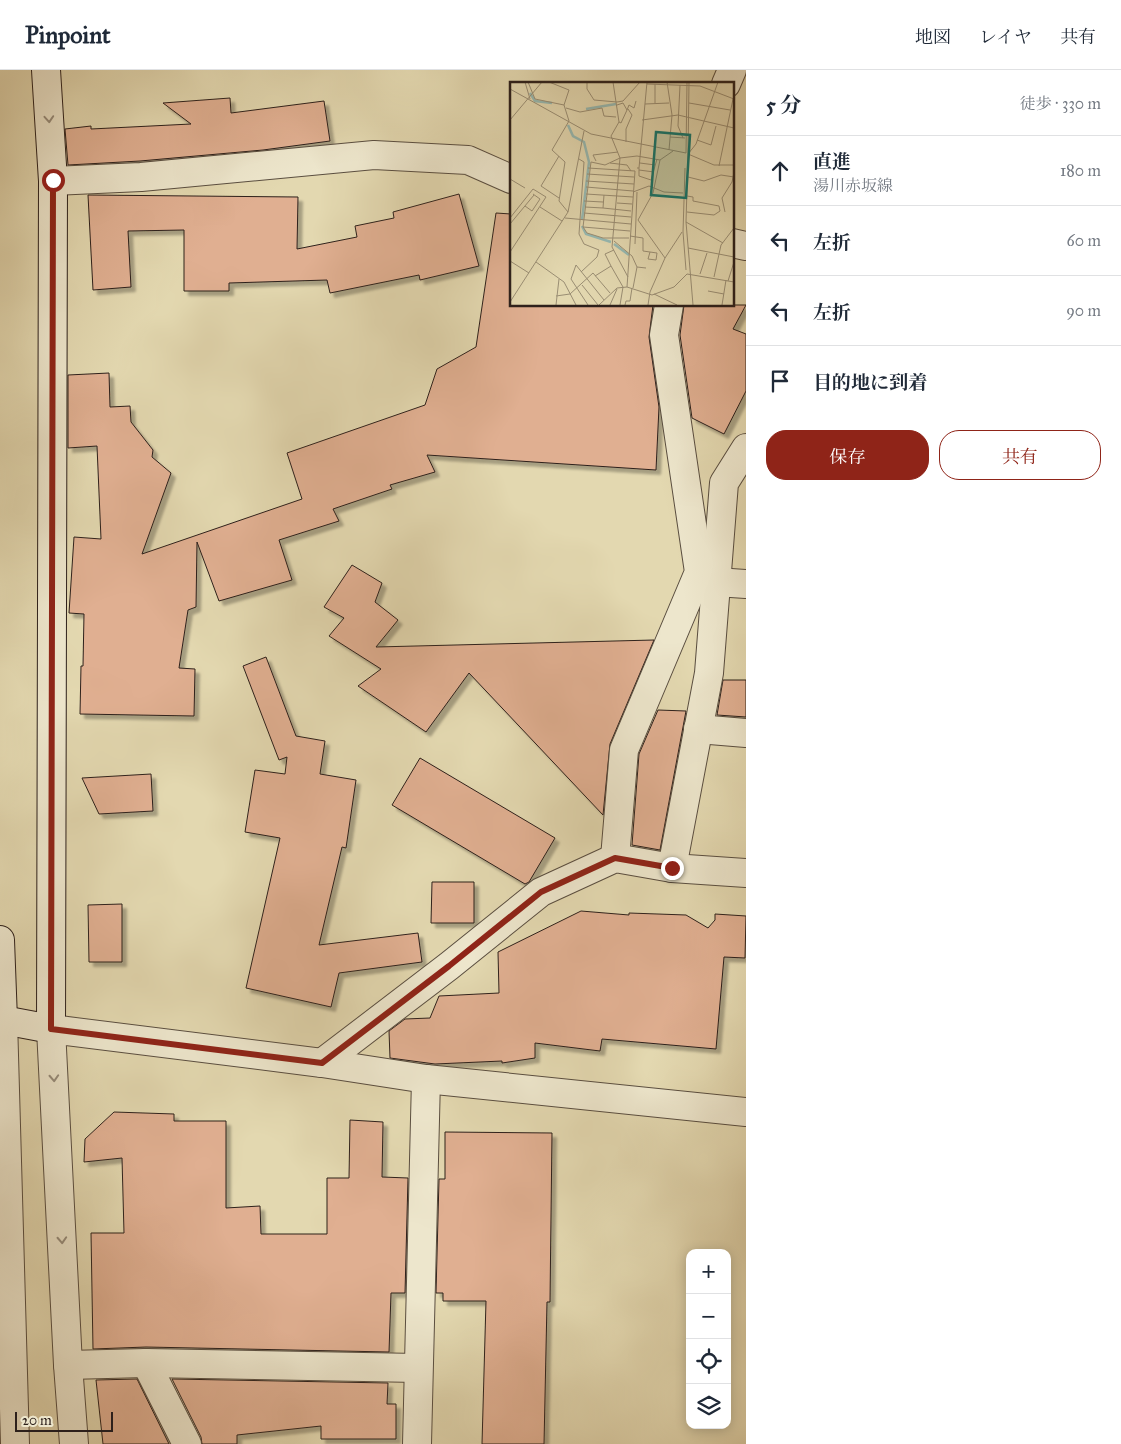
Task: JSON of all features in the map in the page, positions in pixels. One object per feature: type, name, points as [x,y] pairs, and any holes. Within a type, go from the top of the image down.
[{"type":"street","points":[[46,70],[53,180],[51,1029],[68,1365],[74,1444]]},
{"type":"street","points":[[727,82],[732,70]]},
{"type":"street","points":[[53,180],[141,177],[374,155],[468,160],[510,179]]},
{"type":"street","points":[[615,858],[624,750],[698,572],[664,334],[669,306]]},
{"type":"street","points":[[672,868],[709,672],[724,483],[746,448]]},
{"type":"street","points":[[716,582],[746,584]]},
{"type":"street","points":[[698,729],[746,733]]},
{"type":"street","points":[[322,1063],[449,966],[541,892],[615,858],[672,868],[746,873]]},
{"type":"street","points":[[0,940],[15,1444]]},
{"type":"street","points":[[1,1021],[322,1063],[426,1079],[746,1112]]},
{"type":"street","points":[[417,1444],[426,1079]]},
{"type":"street","points":[[68,1365],[146,1363],[418,1368]]},
{"type":"street","points":[[146,1363],[187,1444]]},
{"type":"building","points":[[230,98],[231,113],[324,101],[330,141],[263,150],[140,161],[68,165],[65,129],[91,126],[91,129],[191,124],[163,103]]},
{"type":"building","points":[[459,194],[479,266],[420,280],[419,275],[330,293],[327,280],[229,283],[229,291],[184,291],[184,230],[128,231],[131,287],[93,290],[88,195],[298,197],[297,249],[357,237],[355,226],[394,218],[393,212]]},
{"type":"building","points":[[496,213],[510,214],[510,306],[653,306],[649,337],[659,407],[656,470],[427,455],[435,472],[390,485],[392,489],[333,509],[339,521],[279,540],[292,580],[219,601],[197,542],[196,607],[188,610],[179,668],[195,669],[194,716],[80,714],[84,614],[69,613],[74,537],[101,539],[97,446],[68,448],[68,375],[109,373],[110,407],[130,406],[131,422],[153,450],[152,457],[171,473],[142,554],[302,499],[287,453],[425,405],[437,369],[476,347]]},
{"type":"building","points":[[746,305],[733,329],[746,334],[746,391],[724,434],[692,418],[680,335],[684,306]]},
{"type":"building","points":[[352,565],[382,583],[375,602],[398,620],[376,647],[654,640],[610,744],[603,815],[469,673],[426,732],[358,686],[381,669],[329,636],[344,618],[324,607]]},
{"type":"building","points":[[266,657],[296,736],[325,741],[320,774],[356,780],[346,848],[342,847],[319,945],[418,933],[422,962],[339,973],[331,1007],[246,988],[280,838],[245,832],[255,770],[285,774],[287,757],[279,760],[243,666]]},
{"type":"building","points":[[723,680],[746,680],[746,717],[717,715]]},
{"type":"building","points":[[658,710],[686,711],[660,850],[632,845],[639,754]]},
{"type":"building","points":[[420,758],[555,838],[529,882],[525,884],[392,805]]},
{"type":"building","points":[[151,774],[153,811],[99,814],[82,778]]},
{"type":"building","points":[[432,882],[474,882],[474,923],[431,923]]},
{"type":"building","points":[[122,904],[122,962],[89,962],[88,905]]},
{"type":"building","points":[[581,911],[629,915],[629,913],[686,915],[708,928],[715,920],[715,914],[746,916],[745,958],[724,957],[716,1049],[602,1039],[600,1051],[535,1043],[535,1058],[502,1063],[502,1061],[435,1064],[390,1058],[389,1031],[405,1019],[430,1018],[439,996],[499,993],[498,952]]},
{"type":"building","points":[[114,1112],[174,1114],[174,1121],[226,1121],[226,1208],[260,1206],[261,1234],[327,1234],[327,1178],[349,1178],[350,1120],[383,1122],[382,1177],[408,1178],[405,1293],[391,1293],[389,1352],[146,1347],[93,1349],[91,1233],[124,1233],[122,1158],[84,1162],[85,1139]]},
{"type":"building","points":[[445,1132],[552,1133],[550,1302],[547,1302],[544,1444],[482,1444],[486,1301],[443,1301],[443,1293],[436,1293],[439,1179],[445,1179]]},
{"type":"building","points":[[137,1379],[169,1444],[103,1444],[96,1380]]},
{"type":"building","points":[[172,1379],[388,1383],[387,1404],[396,1404],[396,1439],[321,1439],[321,1426],[237,1435],[237,1444],[202,1444],[201,1437]]},
{"type":"route","points":[[53,180],[51,1029],[322,1063],[449,966],[541,892],[615,858],[672,868]]}]
